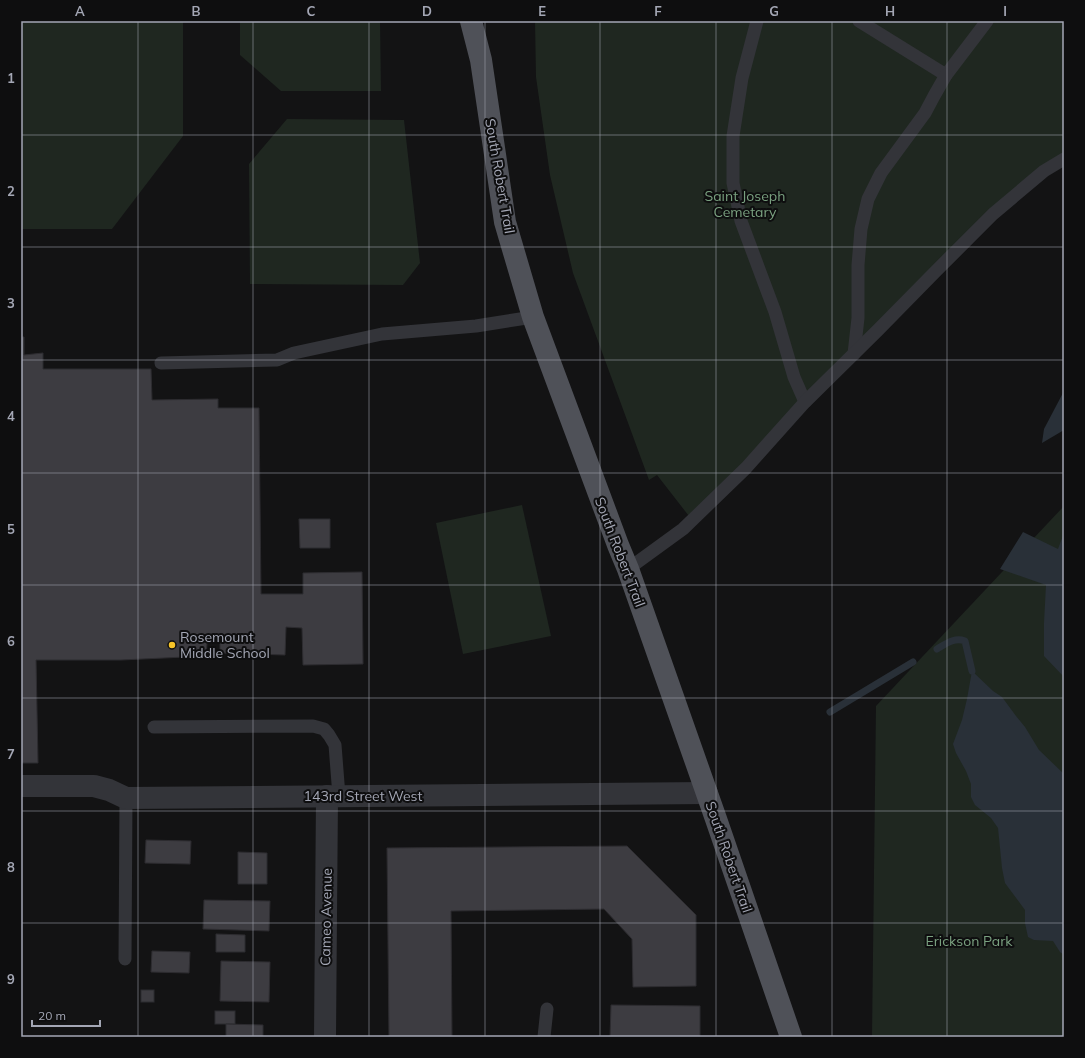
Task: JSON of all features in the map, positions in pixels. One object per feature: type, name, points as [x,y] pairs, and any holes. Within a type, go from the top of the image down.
[{"type":"main road","points":[[471,21],[481,60]]},
{"type":"main road","points":[[481,60],[485,21]]},
{"type":"main road","name":"South Robert Trail","points":[[481,60],[505,222],[533,317],[628,569],[791,1037]]},
{"type":"street","name":"143rd Street West","points":[[21,786],[94,786],[109,790],[126,798],[707,793]]},
{"type":"street","name":"Cameo Avenue","points":[[325,1037],[333,796]]},
{"type":"lane","points":[[757,21],[742,78],[733,136],[733,183],[741,221],[775,312],[794,377],[805,402]]},
{"type":"lane","points":[[859,21],[946,75]]},
{"type":"lane","points":[[854,354],[858,318],[858,265],[861,229],[868,199],[881,173],[924,112],[946,75],[987,21]]},
{"type":"lane","points":[[628,569],[683,529],[746,468],[805,402],[993,214],[1044,171],[1064,159]]},
{"type":"lane","points":[[161,363],[277,360],[294,353],[382,334],[476,326],[533,317]]},
{"type":"lane","points":[[154,727],[313,726],[324,729],[330,734],[335,745],[333,796]]},
{"type":"lane","points":[[125,959],[126,798]]},
{"type":"lane","points":[[544,1037],[547,1009]]},
{"type":"green space","points":[[21,21],[183,21],[183,136],[112,229],[21,229]]},
{"type":"green space","points":[[240,21],[380,21],[381,91],[281,91],[240,55]]},
{"type":"green space","name":"Saint Joseph Cemetary","points":[[535,21],[1064,21],[1064,159],[1044,171],[692,520],[657,475],[649,480],[573,273],[550,175],[536,77]]},
{"type":"green space","points":[[287,119],[404,120],[420,263],[403,285],[250,284],[249,164]]},
{"type":"green space","points":[[522,505],[551,636],[463,654],[436,523]]},
{"type":"green space","name":"Erickson Park","points":[[1064,506],[1064,1037],[872,1037],[876,706]]},
{"type":"shaded area","points":[[1064,391],[1064,430],[1042,443],[1044,429]]},
{"type":"shaded area","points":[[1023,532],[1058,549],[1064,533],[1064,677],[1044,656],[1046,585],[1000,569]]},
{"type":"shaded area","points":[[972,671],[993,691],[1002,697],[1025,727],[1039,750],[1064,774],[1064,955],[1060,952],[1053,941],[1034,940],[1028,937],[1025,923],[1025,910],[1005,883],[998,828],[991,818],[975,805],[971,797],[971,784],[953,744],[962,720]]},
{"type":"building","name":"Rosemount Middle School","points":[[21,337],[24,337],[24,355],[43,353],[43,369],[151,369],[152,400],[218,399],[218,408],[259,408],[261,594],[303,594],[303,573],[362,572],[363,664],[303,665],[302,628],[286,627],[285,655],[220,653],[220,642],[207,643],[206,656],[121,660],[36,660],[38,763],[21,763]]},
{"type":"building","points":[[299,519],[330,519],[330,548],[300,548]]},
{"type":"building","points":[[146,840],[191,841],[190,864],[145,863]]},
{"type":"building","points":[[627,846],[696,915],[696,986],[633,987],[632,939],[604,909],[451,911],[452,1037],[389,1037],[387,848]]},
{"type":"building","points":[[238,852],[267,853],[267,884],[238,884]]},
{"type":"building","points":[[204,900],[270,901],[269,931],[203,929]]},
{"type":"building","points":[[216,934],[245,935],[245,952],[216,952]]},
{"type":"building","points":[[152,951],[190,952],[189,973],[151,972]]},
{"type":"building","points":[[221,961],[270,962],[269,1002],[220,1001]]},
{"type":"building","points":[[141,990],[154,990],[154,1002],[141,1002]]},
{"type":"building","points":[[611,1005],[700,1006],[700,1037],[610,1037]]},
{"type":"building","points":[[215,1011],[235,1011],[235,1024],[215,1024]]},
{"type":"building","points":[[226,1024],[263,1025],[263,1037],[226,1037]]},
{"type":"waterway","points":[[937,649],[954,640],[965,641],[972,671]]},
{"type":"waterway","points":[[830,712],[913,662]]},
{"type":"place","name":"Rosemount Middle School","points":[[172,645]]}]
